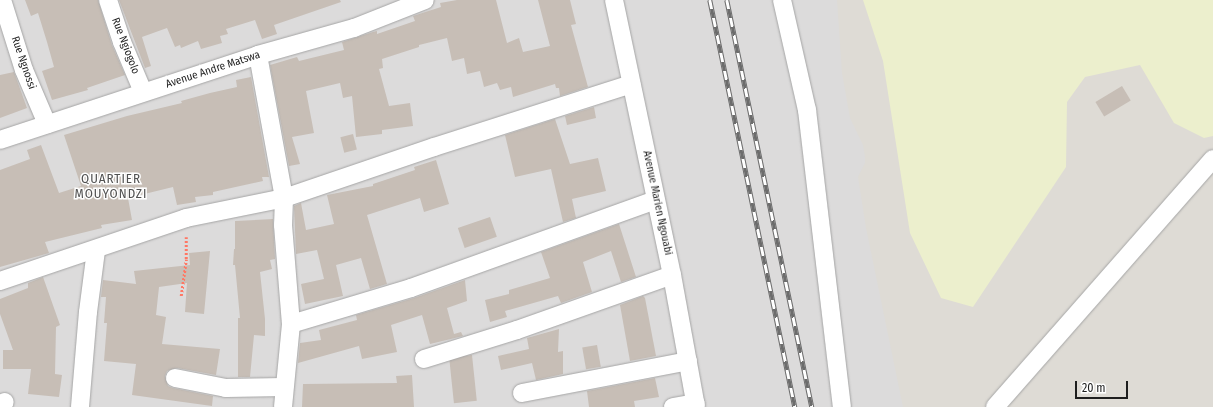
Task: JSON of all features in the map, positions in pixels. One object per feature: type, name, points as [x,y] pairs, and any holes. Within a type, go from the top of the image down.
[{"type":"street","name":"Rue Ngnossi","points":[[2,0],[4,22],[47,124]]},
{"type":"street","name":"Rue Ngiogolo","points":[[108,0],[122,42],[143,92]]},
{"type":"street","name":"Avenue Andre Matswa","points":[[0,140],[258,55],[354,28],[425,0]]},
{"type":"street","name":"Avenue Marien Ngouabi","points":[[614,0],[672,275],[696,405]]},
{"type":"street","points":[[782,0],[806,110],[842,407]]},
{"type":"street","points":[[258,55],[284,198],[283,225],[291,324],[283,407]]},
{"type":"street","points":[[0,281],[96,250],[186,218],[284,198],[434,147],[631,84]]},
{"type":"street","points":[[995,407],[1213,159]]},
{"type":"street","points":[[291,324],[411,288],[656,200]]},
{"type":"street","points":[[80,407],[88,312],[96,250]]},
{"type":"street","points":[[424,359],[517,330],[672,275]]},
{"type":"street","points":[[522,393],[688,361]]},
{"type":"street","points":[[175,378],[226,388],[284,387]]},
{"type":"street","points":[[673,407],[696,405]]},
{"type":"path","points":[[181,296],[186,258],[186,218]]},
{"type":"shaded area","points":[[0,0],[1213,0],[1213,407],[0,407]]},
{"type":"shaded area","points":[[837,0],[1213,0],[1213,407],[903,407],[866,228],[858,177],[865,163],[865,157],[863,145],[850,118],[842,73]]},
{"type":"green space","points":[[863,0],[1213,0],[1213,136],[1204,138],[1174,123],[1140,65],[1085,77],[1067,102],[1066,167],[973,307],[941,298],[910,233],[883,61]]},
{"type":"building","points":[[25,0],[98,0],[112,45],[125,75],[87,88],[88,90],[52,100],[42,71],[54,67],[38,13],[31,16]]},
{"type":"building","points":[[119,0],[340,0],[341,2],[274,25],[277,34],[262,39],[255,20],[226,29],[228,34],[220,36],[222,43],[201,49],[198,41],[181,48],[180,45],[175,47],[167,28],[142,37],[151,66],[145,68]]},
{"type":"building","points":[[457,0],[496,0],[507,43],[519,38],[523,52],[550,46],[538,0],[570,0],[576,24],[571,25],[588,87],[560,96],[559,88],[556,88],[555,84],[513,97],[511,87],[500,90],[497,83],[484,87],[480,71],[467,74],[464,58],[452,61],[447,38],[419,45],[419,47],[382,59],[383,68],[379,69],[389,106],[410,103],[413,126],[382,130],[382,134],[356,137],[352,96],[343,98],[340,83],[306,91],[314,133],[292,137],[300,164],[289,166],[270,65],[297,57],[299,61],[344,50],[342,42],[377,31],[377,34],[415,21],[413,16],[441,7],[440,3]]},
{"type":"building","points":[[14,72],[27,108],[0,118],[0,75]]},
{"type":"building","points":[[251,77],[269,177],[262,177],[263,181],[213,192],[213,195],[195,197],[196,202],[177,205],[173,187],[128,198],[132,220],[101,225],[102,228],[45,242],[49,253],[0,267],[0,170],[30,159],[27,150],[41,145],[59,193],[81,186],[64,135],[127,116],[182,103],[181,101],[237,87],[236,80]]},
{"type":"building","points":[[1122,86],[1131,101],[1104,117],[1095,102]]},
{"type":"building","points":[[594,107],[596,118],[567,125],[565,116]]},
{"type":"building","points":[[555,119],[570,164],[598,158],[606,191],[572,199],[576,218],[563,222],[551,169],[515,177],[505,135]]},
{"type":"building","points":[[353,134],[357,150],[344,153],[340,137]]},
{"type":"building","points":[[436,160],[449,204],[424,212],[420,198],[367,215],[387,284],[370,289],[361,258],[336,265],[343,296],[305,304],[301,284],[324,279],[317,250],[296,254],[294,206],[301,203],[306,230],[334,224],[327,195],[373,186],[373,184],[415,170],[414,167]]},
{"type":"building","points":[[490,217],[497,237],[465,248],[458,228]]},
{"type":"building","points":[[273,219],[275,259],[270,260],[272,269],[260,272],[265,319],[265,336],[254,335],[250,377],[238,377],[238,318],[240,318],[235,265],[233,265],[235,249],[235,221]]},
{"type":"building","points":[[619,224],[636,277],[621,282],[611,251],[583,262],[592,292],[561,303],[558,296],[505,311],[507,317],[490,322],[485,300],[509,294],[509,290],[550,278],[541,252]]},
{"type":"building","points":[[210,251],[204,314],[185,312],[187,283],[159,287],[156,315],[166,317],[162,344],[220,349],[216,375],[177,368],[167,371],[165,376],[168,386],[213,396],[212,406],[132,395],[136,364],[104,361],[107,323],[104,323],[106,297],[101,297],[103,280],[136,284],[134,271],[190,265],[189,253]]},
{"type":"building","points":[[43,277],[60,325],[56,327],[55,374],[62,375],[59,397],[28,394],[31,369],[3,369],[3,350],[13,350],[0,314],[0,299],[28,288],[28,283]]},
{"type":"building","points":[[465,280],[467,301],[447,308],[454,334],[461,332],[463,336],[430,344],[422,315],[391,325],[397,352],[362,359],[359,346],[298,363],[300,343],[321,340],[319,330],[357,320],[356,315],[414,298]]},
{"type":"building","points":[[643,296],[645,298],[656,356],[630,361],[620,305]]},
{"type":"building","points":[[559,329],[558,352],[563,351],[563,374],[536,380],[532,363],[501,370],[498,356],[529,349],[527,338]]},
{"type":"building","points":[[597,345],[601,367],[586,369],[582,348]]},
{"type":"building","points":[[472,355],[477,401],[454,403],[449,357]]},
{"type":"building","points":[[412,375],[414,407],[302,407],[303,384],[397,383],[396,376]]},
{"type":"building","points":[[655,378],[659,397],[634,401],[635,407],[589,407],[587,391]]},
{"type":"railway","points":[[710,0],[795,407]]},
{"type":"railway","points":[[727,0],[812,407]]},
{"type":"district","name":"QUARTIER MOUYONDZI","points":[[111,188]]}]
